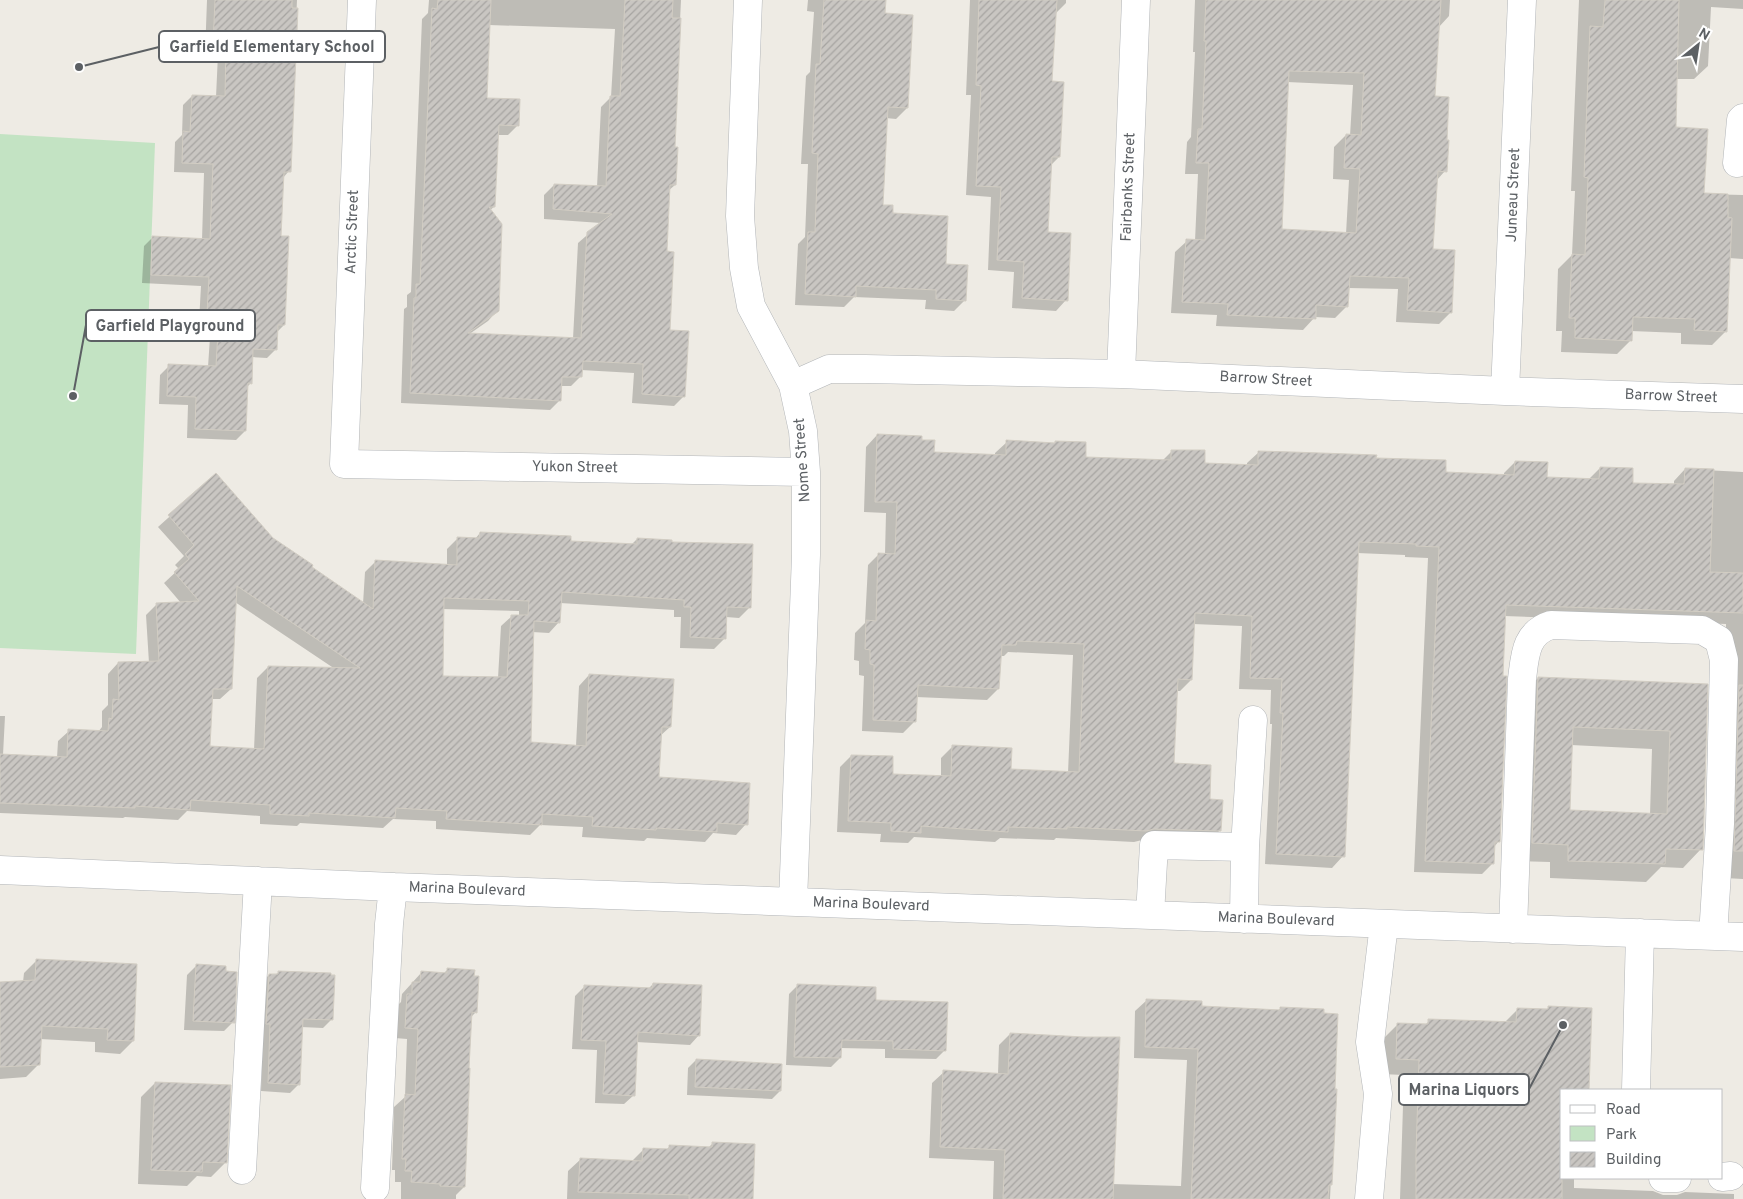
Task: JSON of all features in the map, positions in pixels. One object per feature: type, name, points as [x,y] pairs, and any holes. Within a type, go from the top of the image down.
[{"type":"street","name":"Arctic Street","points":[[344,464],[362,0]]},
{"type":"street","name":"Nome Street","points":[[748,0],[740,216],[744,268],[751,306],[793,385],[804,431],[806,555],[793,902]]},
{"type":"street","name":"Fairbanks Street","points":[[1122,374],[1136,0]]},
{"type":"street","name":"Juneau Street","points":[[1505,391],[1522,0]]},
{"type":"street","points":[[1737,164],[1743,118]]},
{"type":"street","name":"Barrow Street","points":[[793,385],[829,369],[1122,374],[1505,391],[1743,399]]},
{"type":"street","name":"Yukon Street","points":[[344,464],[806,472]]},
{"type":"street","points":[[1513,929],[1522,679],[1526,650],[1537,632],[1551,625],[1662,628],[1702,630],[1719,640],[1724,660],[1720,824],[1712,936]]},
{"type":"street","points":[[1244,919],[1245,847],[1252,720]]},
{"type":"street","points":[[1150,915],[1154,845],[1245,847]]},
{"type":"street","name":"Marina Boulevard","points":[[0,870],[393,887],[1743,937]]},
{"type":"street","points":[[242,1170],[258,881]]},
{"type":"street","points":[[375,1188],[393,887]]},
{"type":"street","points":[[1369,1199],[1378,1094],[1370,1042],[1384,924]]},
{"type":"street","points":[[1636,1089],[1640,933]]},
{"type":"green space","points":[[0,134],[155,143],[136,654],[0,648]]},
{"type":"building","points":[[215,0],[292,0],[292,8],[298,8],[291,172],[284,172],[281,236],[289,236],[285,325],[278,325],[277,350],[253,349],[252,384],[248,383],[246,431],[195,429],[196,397],[167,396],[168,364],[216,366],[219,314],[207,313],[209,277],[151,275],[152,236],[210,239],[213,164],[182,163],[183,131],[190,132],[192,95],[225,96],[226,46],[213,45]]},
{"type":"building","points":[[438,0],[491,0],[487,98],[520,99],[519,126],[499,125],[495,207],[489,207],[502,224],[499,311],[468,333],[581,338],[587,232],[612,214],[553,209],[554,184],[606,186],[610,96],[620,96],[625,0],[673,0],[672,18],[681,18],[675,147],[678,147],[676,185],[670,185],[667,251],[674,252],[670,330],[689,331],[685,397],[642,394],[643,364],[583,361],[582,377],[562,377],[561,401],[410,393],[414,298],[416,298],[416,284],[420,284],[432,8],[437,9]]},
{"type":"building","points":[[824,0],[886,0],[885,13],[913,15],[908,108],[888,107],[883,205],[893,205],[893,213],[948,216],[946,264],[968,265],[966,301],[936,299],[936,290],[856,286],[856,297],[805,294],[808,232],[815,232],[818,154],[812,153],[816,64],[820,64]]},
{"type":"building","points":[[979,0],[1057,0],[1052,81],[1064,82],[1060,157],[1052,157],[1048,232],[1071,233],[1068,301],[1022,298],[1024,262],[997,260],[1001,187],[976,186],[981,86],[976,85]]},
{"type":"building","points":[[1206,0],[1441,0],[1435,96],[1449,97],[1447,140],[1449,140],[1447,172],[1438,171],[1433,249],[1455,250],[1452,313],[1407,310],[1409,278],[1350,276],[1348,307],[1316,305],[1316,319],[1227,315],[1228,304],[1182,302],[1186,239],[1205,240],[1209,163],[1196,163],[1198,129],[1202,129],[1206,41],[1204,41]],"holes":[[[1289,71],[1364,73],[1361,135],[1346,134],[1344,168],[1360,169],[1356,233],[1282,229]]]},
{"type":"building","points":[[1605,0],[1679,0],[1676,127],[1708,129],[1704,193],[1728,194],[1728,217],[1732,218],[1727,332],[1694,330],[1695,319],[1633,317],[1632,341],[1575,338],[1575,318],[1569,318],[1572,254],[1585,255],[1588,178],[1584,177],[1590,26],[1603,27]]},
{"type":"building","points":[[877,434],[922,436],[922,440],[935,440],[934,452],[1006,455],[1006,440],[1055,443],[1055,441],[1086,442],[1086,457],[1171,460],[1171,450],[1205,450],[1205,463],[1258,465],[1258,451],[1377,455],[1376,458],[1446,460],[1446,472],[1514,475],[1515,461],[1548,462],[1547,477],[1599,479],[1600,467],[1633,468],[1633,483],[1684,484],[1685,468],[1714,469],[1710,572],[1743,573],[1743,613],[1506,605],[1503,676],[1507,676],[1500,842],[1495,842],[1494,864],[1425,861],[1439,547],[1416,546],[1416,544],[1359,542],[1345,857],[1276,854],[1283,713],[1280,713],[1282,679],[1250,678],[1252,616],[1195,613],[1192,680],[1178,679],[1174,763],[1211,765],[1210,799],[1223,800],[1221,831],[1008,827],[1008,832],[921,826],[921,833],[891,831],[891,823],[848,821],[851,755],[893,756],[893,774],[951,776],[952,745],[1012,748],[1011,769],[1079,772],[1084,644],[1017,641],[1016,645],[1002,645],[999,689],[918,685],[916,722],[873,720],[874,665],[870,664],[870,650],[865,649],[866,620],[876,621],[878,553],[895,554],[897,502],[875,502]]},
{"type":"building","points":[[216,473],[273,538],[373,609],[375,560],[457,565],[457,537],[479,538],[480,532],[571,536],[571,541],[637,544],[637,538],[672,540],[672,542],[753,544],[751,608],[727,607],[726,639],[690,637],[691,607],[684,607],[684,600],[562,592],[560,623],[534,621],[531,742],[586,746],[589,674],[674,679],[671,727],[662,727],[659,777],[750,783],[748,825],[717,823],[717,832],[656,828],[656,830],[592,826],[593,817],[542,814],[542,825],[446,819],[447,811],[396,808],[395,818],[309,813],[309,816],[270,814],[270,805],[191,800],[190,810],[135,806],[135,808],[0,803],[0,754],[67,757],[68,729],[108,731],[109,718],[112,719],[113,699],[119,700],[118,662],[159,661],[156,603],[199,601],[174,572],[189,559],[185,554],[194,545],[168,515]],"holes":[[[237,586],[360,668],[268,666],[264,749],[210,746],[213,689],[232,689]],[[444,598],[529,601],[528,615],[511,615],[507,677],[443,676]]]},
{"type":"building","points":[[1538,677],[1708,684],[1703,850],[1666,849],[1665,864],[1568,861],[1568,845],[1532,843]],"holes":[[[1573,727],[1670,731],[1667,814],[1570,810]]]},
{"type":"building","points":[[1739,685],[1743,685],[1743,851],[1734,851]]},
{"type":"building","points":[[36,959],[137,964],[134,1041],[107,1040],[108,1029],[42,1026],[40,1065],[0,1067],[0,982],[35,980]]},
{"type":"building","points":[[196,964],[226,966],[226,971],[237,972],[235,1023],[193,1021]]},
{"type":"building","points":[[447,968],[475,970],[474,976],[479,976],[477,1013],[472,1012],[465,1187],[411,1182],[412,1171],[405,1171],[406,1159],[402,1159],[405,1094],[415,1095],[418,1029],[405,1028],[407,994],[412,994],[412,982],[420,982],[421,971],[447,973]]},
{"type":"building","points":[[278,971],[331,973],[331,975],[335,975],[333,1020],[303,1019],[300,1085],[268,1083],[270,1024],[266,1024],[269,974],[278,974]]},
{"type":"building","points":[[653,983],[702,985],[700,1036],[638,1032],[635,1096],[603,1094],[606,1041],[581,1040],[584,985],[652,988]]},
{"type":"building","points":[[797,984],[876,987],[876,1000],[948,1002],[946,1051],[893,1049],[893,1041],[842,1040],[841,1058],[794,1057]]},
{"type":"building","points":[[1146,999],[1202,1001],[1202,1006],[1280,1010],[1280,1007],[1324,1009],[1324,1013],[1338,1014],[1335,1089],[1337,1089],[1332,1185],[1329,1185],[1328,1199],[1191,1199],[1198,1049],[1145,1047]]},
{"type":"building","points":[[1548,1006],[1592,1008],[1589,1089],[1560,1089],[1560,1179],[1562,1179],[1562,1199],[1416,1199],[1419,1060],[1396,1059],[1397,1023],[1428,1024],[1428,1019],[1516,1022],[1517,1008],[1548,1009]]},
{"type":"building","points":[[1010,1033],[1120,1037],[1113,1199],[1003,1199],[1005,1150],[940,1147],[943,1070],[1008,1074]]},
{"type":"building","points":[[696,1059],[782,1064],[781,1091],[695,1087]]},
{"type":"building","points":[[155,1082],[231,1085],[227,1163],[203,1162],[202,1172],[151,1170]]},
{"type":"building","points":[[712,1142],[755,1144],[753,1199],[689,1199],[689,1195],[578,1192],[580,1158],[642,1161],[643,1148],[669,1149],[669,1145],[712,1147]]},
{"type":"place","name":"Garfield Elementary School","points":[[79,67]]},
{"type":"place","name":"Garfield Playground","points":[[73,396]]},
{"type":"place","name":"Marina Liquors","points":[[1563,1025]]}]
